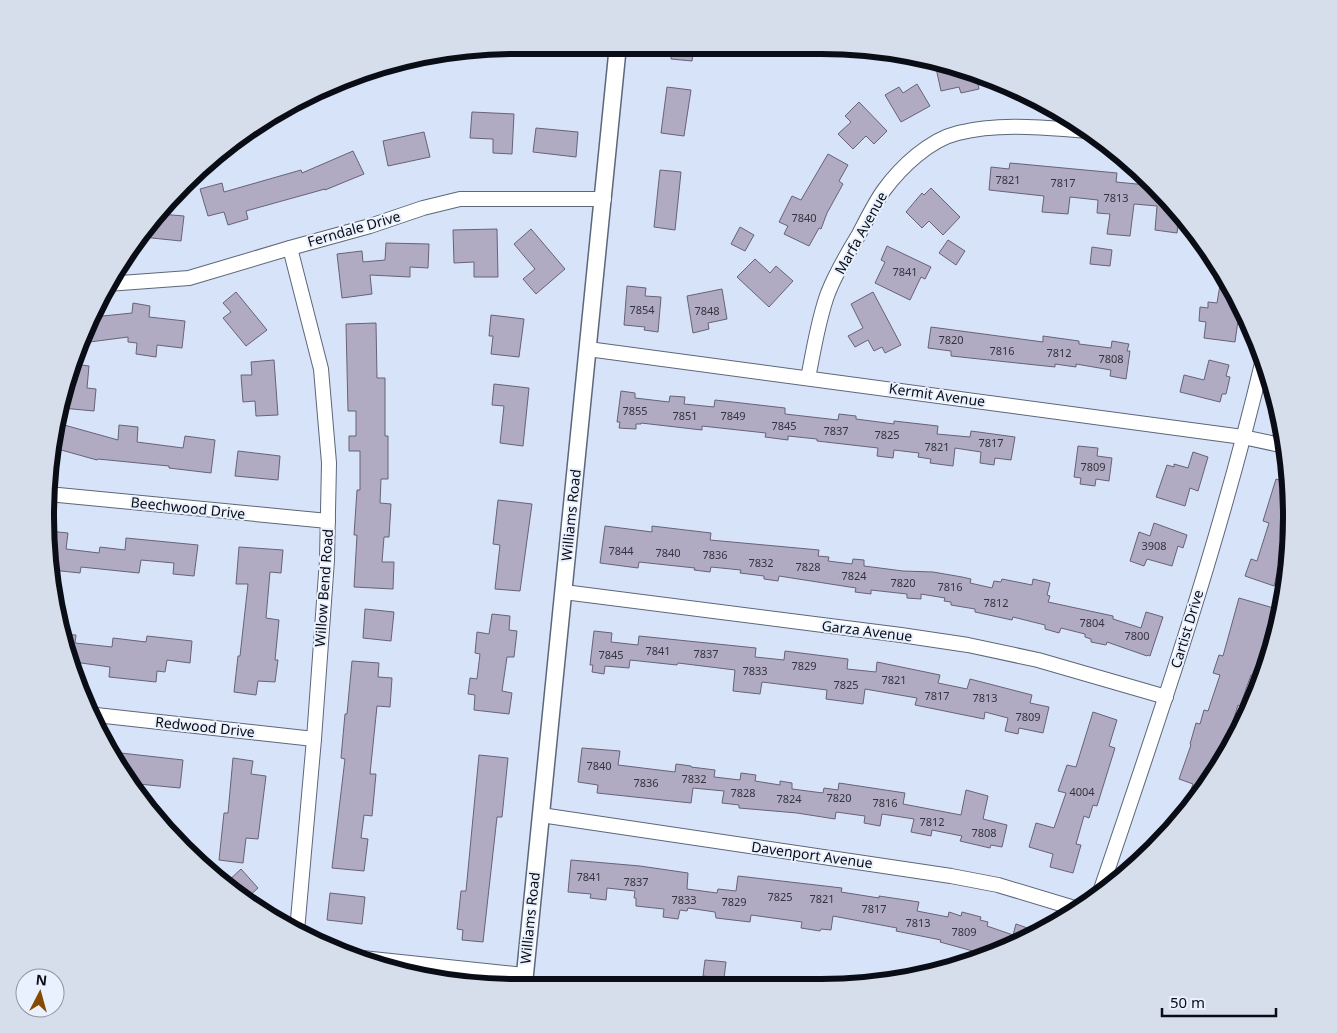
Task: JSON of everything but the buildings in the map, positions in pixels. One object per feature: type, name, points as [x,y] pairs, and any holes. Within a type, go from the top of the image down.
[{"type":"street","name":"Williams Road","points":[[524,979],[617,54]]},
{"type":"street","name":"Marfa Avenue","points":[[808,378],[820,317],[842,264],[884,190],[908,163],[934,143],[957,133],[988,129],[1038,127],[1074,130]]},
{"type":"street","name":"Ferndale Drive","points":[[117,283],[189,278],[370,226],[423,208],[460,199],[604,199]]},
{"type":"street","name":"Willow Bend Road","points":[[290,248],[321,369],[329,463],[328,521],[314,739],[298,924]]},
{"type":"street","name":"Kermit Avenue","points":[[588,349],[1243,438],[1277,444]]},
{"type":"street","name":"Cartist Drive","points":[[1102,884],[1166,697],[1228,498],[1260,372]]},
{"type":"street","name":"Beechwood Drive","points":[[55,495],[328,521]]},
{"type":"street","name":"Garza Avenue","points":[[564,592],[968,645],[1038,660],[1166,697]]},
{"type":"street","name":"Redwood Drive","points":[[98,715],[314,739]]},
{"type":"street","name":"Davenport Avenue","points":[[541,815],[951,876],[998,885],[1069,907]]},
{"type":"street","points":[[392,962],[517,979]]}]
